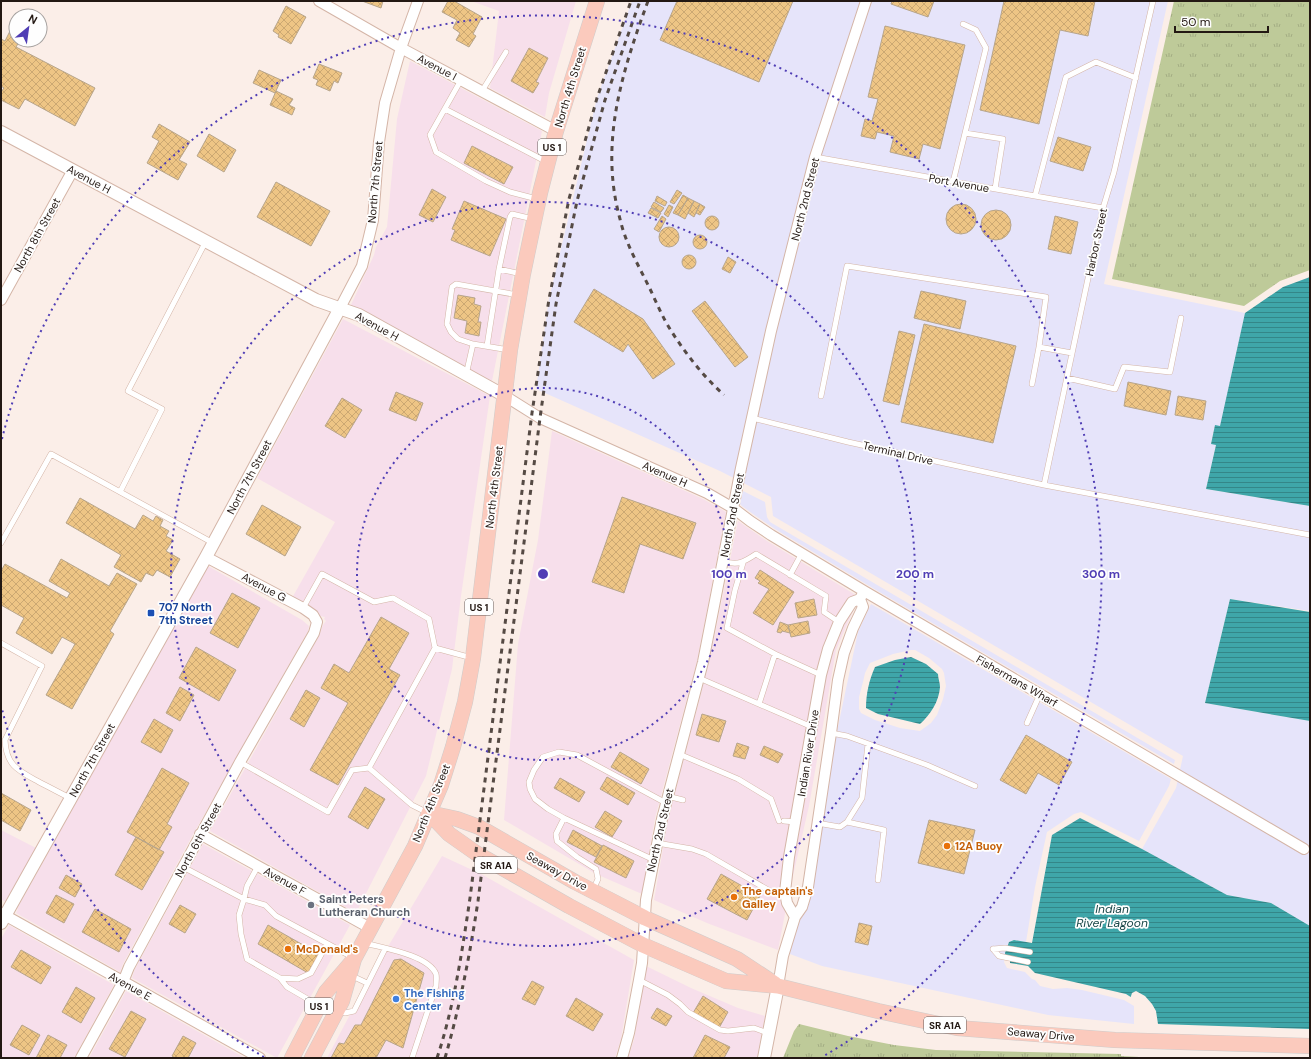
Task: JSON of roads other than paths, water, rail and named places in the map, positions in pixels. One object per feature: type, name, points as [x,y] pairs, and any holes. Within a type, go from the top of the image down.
[{"type":"main road","name":"North 4th Street","points":[[312,1058],[342,1001],[354,959],[362,942],[415,846],[441,785],[453,747],[465,702],[473,658],[510,350],[523,274],[538,199],[556,131],[597,1]]},
{"type":"main road","name":"Seaway Drive","points":[[429,813],[457,819],[479,827],[592,891],[644,918],[737,959],[778,986]]},
{"type":"main road","name":"Seaway Drive","points":[[429,813],[449,834],[476,853],[569,906],[643,945],[726,981],[778,986],[878,1011],[957,1028],[1116,1040],[1310,1046]]},
{"type":"main road","name":"North 4th Street","points":[[292,1058],[326,992],[354,959]]},
{"type":"street","name":"Avenue I","points":[[319,1],[401,48],[556,131]]},
{"type":"street","name":"North 7th Street","points":[[3,917],[214,544],[362,266],[373,220],[378,142],[385,104],[401,48],[418,1]]},
{"type":"street","name":"North 2nd Street","points":[[622,1058],[629,1033],[639,980],[646,900],[657,843],[699,678],[733,508],[771,331],[823,129],[866,1]]},
{"type":"street","name":"Avenue H","points":[[1,132],[316,300],[359,315],[466,376],[505,396],[540,418],[707,493],[733,508]]},
{"type":"street","name":"North 8th Street","points":[[1,300],[73,170]]},
{"type":"street","name":"Fishermans Wharf","points":[[733,508],[750,521],[862,595],[1040,694],[1304,848]]},
{"type":"street","name":"Avenue G","points":[[206,557],[303,608],[313,615],[317,622]]},
{"type":"street","name":"Indian River Drive","points":[[795,917],[787,903],[785,892],[789,857],[821,675],[828,649],[839,622],[852,602],[862,595]]},
{"type":"street","name":"Indian River Drive","points":[[778,986],[783,956],[795,917],[802,906],[806,895],[838,680],[844,653],[853,628],[863,607],[862,595]]},
{"type":"street","name":"North 6th Street","points":[[81,1058],[123,982],[128,967],[200,834],[314,633],[317,622]]},
{"type":"street","name":"Avenue F","points":[[200,834],[370,928]]},
{"type":"street","name":"Avenue E","points":[[3,917],[260,1058]]},
{"type":"street","points":[[764,1058],[778,986]]},
{"type":"lane","name":"Harbor Street","points":[[1044,485],[1103,208],[1114,172],[1153,1]]},
{"type":"lane","points":[[953,182],[986,48],[976,30],[963,24]]},
{"type":"lane","points":[[482,92],[506,52]]},
{"type":"lane","points":[[1036,196],[1066,77],[1096,62],[1136,78]]},
{"type":"lane","points":[[461,80],[430,135],[436,152],[486,182],[510,192],[538,199]]},
{"type":"lane","points":[[445,109],[548,163]]},
{"type":"lane","points":[[965,133],[1003,139],[995,189]]},
{"type":"lane","name":"Port Avenue","points":[[815,157],[1103,208]]},
{"type":"lane","points":[[487,346],[495,291],[510,217],[512,214],[535,219]]},
{"type":"lane","points":[[120,492],[162,409],[128,391],[206,241]]},
{"type":"lane","points":[[821,396],[847,266],[1046,297],[1032,384]]},
{"type":"lane","points":[[499,269],[523,274]]},
{"type":"lane","points":[[510,350],[473,344],[458,339],[451,332],[446,324],[452,287],[456,284],[520,296]]},
{"type":"lane","points":[[1067,378],[1115,389],[1124,367],[1170,372],[1181,318]]},
{"type":"lane","points":[[466,376],[473,344]]},
{"type":"lane","points":[[1039,346],[1072,353]]},
{"type":"lane","name":"Terminal Drive","points":[[752,418],[848,442],[1044,485],[1310,535]]},
{"type":"lane","points":[[1,543],[51,454],[214,544]]},
{"type":"lane","points":[[723,561],[731,564],[743,563],[756,554],[826,596],[824,612],[839,622]]},
{"type":"lane","points":[[790,575],[802,554]]},
{"type":"lane","points":[[743,563],[735,590],[727,628],[774,654],[821,675]]},
{"type":"lane","points":[[303,608],[322,574],[374,602],[393,598],[429,619],[435,648],[369,768]]},
{"type":"lane","points":[[1,643],[42,666],[5,740],[6,751],[11,762],[19,771],[71,799]]},
{"type":"lane","points":[[435,648],[473,658]]},
{"type":"lane","points":[[760,704],[774,654]]},
{"type":"lane","points":[[699,678],[812,727]]},
{"type":"lane","points":[[1027,723],[1040,694]]},
{"type":"lane","points":[[831,733],[847,736],[927,765],[975,786]]},
{"type":"lane","points":[[817,823],[840,827],[847,822],[862,798],[868,744]]},
{"type":"lane","points":[[654,860],[548,809],[535,799],[530,789],[529,782],[534,770],[543,757],[558,752],[577,755],[667,800],[683,800]]},
{"type":"lane","points":[[679,754],[738,779],[771,799],[781,821],[796,822]]},
{"type":"lane","points":[[240,762],[328,812],[352,770],[369,768],[412,804],[429,813]]},
{"type":"lane","points":[[564,818],[556,834],[557,841],[577,857],[596,869],[598,879],[592,891]]},
{"type":"lane","points":[[847,822],[884,830],[878,880]]},
{"type":"lane","points":[[657,843],[680,846],[699,851],[770,890],[785,892]]},
{"type":"lane","points":[[258,866],[247,886],[239,916],[241,934],[247,958],[280,978],[287,987],[319,1006]]},
{"type":"lane","points":[[183,867],[244,899],[265,905],[276,916],[354,959]]},
{"type":"lane","points":[[362,942],[396,951],[421,960],[431,966],[436,975],[436,986],[412,1058]]},
{"type":"lane","points":[[280,978],[298,979],[311,973],[327,944]]},
{"type":"lane","points":[[1028,962],[999,956],[993,949],[1005,948],[1030,952]]},
{"type":"lane","points":[[338,1010],[345,1013],[354,1011],[385,949]]},
{"type":"lane","points":[[350,975],[367,983]]},
{"type":"lane","points":[[639,980],[668,995],[688,1012],[720,1030],[728,1031],[754,1028],[769,1033]]},
{"type":"water","points":[[1310,277],[1310,506],[1206,489],[1216,445],[1211,444],[1215,425],[1220,426],[1245,313],[1283,287]]},
{"type":"water","points":[[1230,599],[1310,612],[1310,721],[1205,703]]},
{"type":"water","points":[[911,657],[926,664],[938,674],[940,685],[938,698],[927,717],[920,724],[878,714],[866,708],[868,687],[875,667],[895,660]]},
{"type":"water","name":"Indian River Lagoon","points":[[1080,818],[1142,849],[1227,895],[1271,903],[1310,926],[1310,1058],[1140,1058],[1140,1003],[1126,994],[1035,973],[1028,966],[1010,963],[1010,960],[1005,959],[1005,953],[1009,942],[1014,940],[1032,943],[1052,835]]},
{"type":"railway","points":[[437,1058],[453,999],[461,959],[532,413],[549,299],[569,199],[597,98],[631,1]]},
{"type":"railway","points":[[445,1058],[464,980],[478,901],[556,304],[577,201],[605,100],[640,1]]},
{"type":"railway","points":[[648,1],[630,54],[616,108],[612,163],[614,191],[626,238],[665,320],[695,364],[724,395]]},
{"type":"place","name":"707 North 7th Street","points":[[151,613]]},
{"type":"place","name":"12A Buoy","points":[[947,846]]},
{"type":"place","name":"The captain's Galley","points":[[734,897]]},
{"type":"place","name":"Saint Peters Lutheran Church","points":[[311,905]]},
{"type":"place","name":"McDonald's","points":[[288,949]]},
{"type":"place","name":"The Fishing Center","points":[[396,999]]}]
